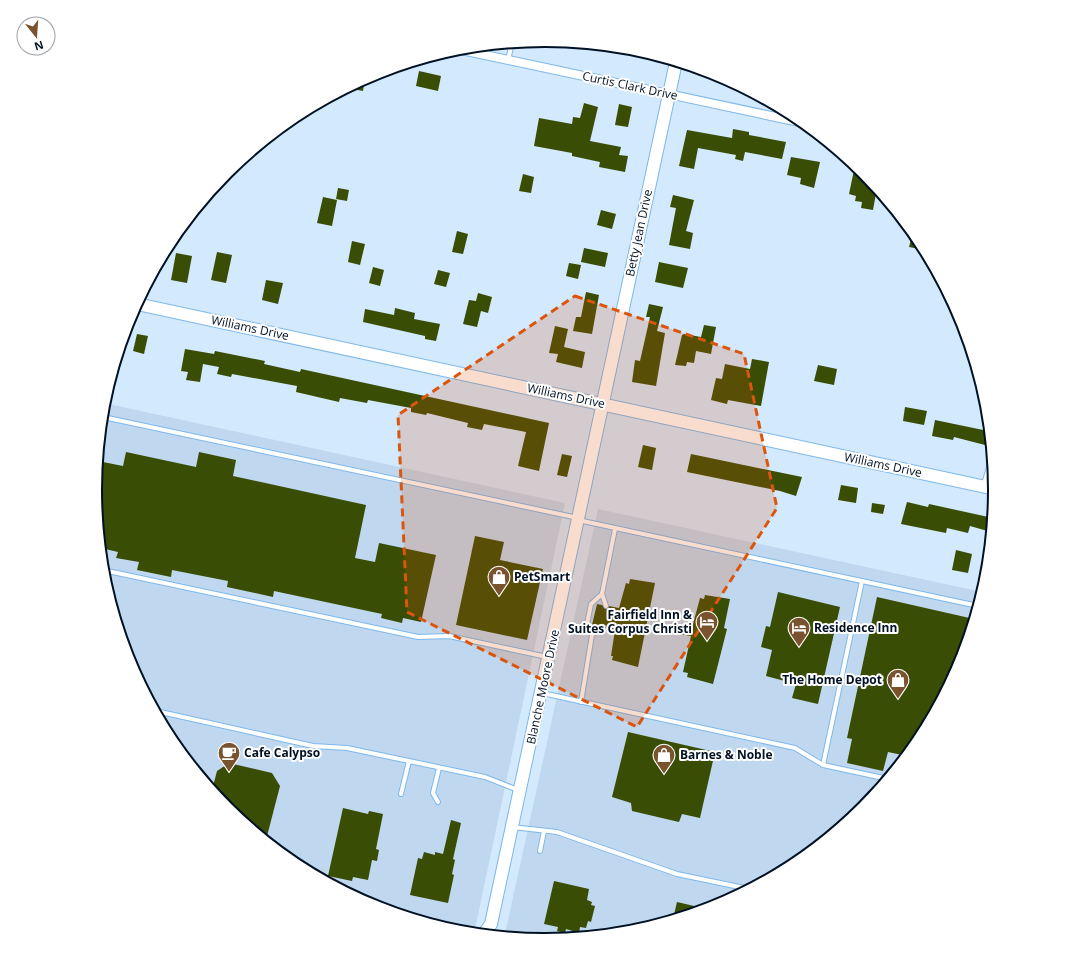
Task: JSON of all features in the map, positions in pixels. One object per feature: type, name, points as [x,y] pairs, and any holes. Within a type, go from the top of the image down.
[{"type":"street","name":"Curtis Clark Drive","points":[[476,53],[788,120]]},
{"type":"street","name":"Betty Jean Drive","points":[[602,404],[675,67]]},
{"type":"street","name":"Williams Drive","points":[[143,305],[988,488]]},
{"type":"street","name":"Blanche Moore Drive","points":[[493,929],[512,827],[602,404]]},
{"type":"lane","points":[[508,60],[511,49]]},
{"type":"lane","points":[[108,418],[578,519],[615,529],[973,605]]},
{"type":"lane","points":[[606,606],[602,594],[615,529]]},
{"type":"lane","points":[[110,572],[418,637],[449,636],[549,657]]},
{"type":"lane","points":[[823,765],[862,581]]},
{"type":"lane","points":[[581,702],[592,635],[587,624],[591,604],[602,594]]},
{"type":"lane","points":[[592,635],[602,628]]},
{"type":"lane","points":[[541,693],[795,748],[823,765],[882,778]]},
{"type":"lane","points":[[164,714],[313,746],[347,748],[484,777],[520,791]]},
{"type":"lane","points":[[401,794],[408,761]]},
{"type":"lane","points":[[438,802],[434,793],[439,768]]},
{"type":"lane","points":[[512,827],[556,832],[677,874],[741,887]]},
{"type":"lane","points":[[540,851],[544,831]]},
{"type":"highlighted area","points":[[575,296],[744,354],[777,508],[637,727],[407,612],[398,415]]},
{"type":"shaded area","points":[[111,404],[565,503],[475,927],[431,918],[376,899],[324,874],[299,858],[253,823],[232,803],[212,782],[177,736],[148,686],[136,660],[126,632],[111,576],[106,548],[102,490],[106,432]]},
{"type":"shaded area","points":[[598,509],[976,591],[965,632],[955,660],[929,712],[914,736],[879,782],[859,803],[838,823],[792,858],[767,874],[715,899],[660,918],[603,929],[574,932],[546,933],[506,931]]},
{"type":"building","points":[[419,71],[441,76],[438,91],[416,86]]},
{"type":"building","points":[[364,87],[363,91],[357,90]]},
{"type":"building","points":[[584,103],[598,107],[590,141],[621,147],[619,155],[628,156],[625,172],[599,167],[600,162],[572,156],[572,153],[534,146],[539,118],[572,124],[573,117],[580,118]]},
{"type":"building","points":[[619,104],[632,107],[628,127],[615,125]]},
{"type":"building","points":[[733,129],[749,132],[749,135],[786,142],[782,159],[745,152],[743,161],[735,159],[736,155],[698,148],[694,169],[679,166],[687,130],[732,138]]},
{"type":"building","points":[[791,157],[820,162],[814,188],[800,184],[801,178],[787,175]]},
{"type":"building","points":[[854,172],[876,195],[873,210],[861,208],[862,202],[855,201],[856,196],[849,194]]},
{"type":"building","points":[[523,174],[534,177],[531,193],[519,191]]},
{"type":"building","points":[[338,188],[349,190],[347,201],[336,199]]},
{"type":"building","points":[[673,195],[694,200],[686,231],[693,233],[690,249],[669,245],[676,208],[670,207]]},
{"type":"building","points":[[323,197],[337,200],[332,226],[317,223]]},
{"type":"building","points":[[601,210],[616,214],[612,229],[597,225]]},
{"type":"building","points":[[457,231],[468,234],[463,254],[452,252]]},
{"type":"building","points":[[911,240],[917,248],[909,247]]},
{"type":"building","points":[[352,241],[365,244],[360,265],[348,262]]},
{"type":"building","points":[[584,248],[608,253],[605,267],[581,262]]},
{"type":"building","points":[[217,252],[232,255],[226,283],[211,280]]},
{"type":"building","points":[[176,253],[192,256],[187,283],[171,280]]},
{"type":"building","points":[[659,262],[688,268],[683,288],[655,282]]},
{"type":"building","points":[[569,263],[581,265],[578,279],[566,276]]},
{"type":"building","points":[[373,267],[384,270],[380,286],[369,283]]},
{"type":"building","points":[[438,270],[450,273],[446,287],[434,284]]},
{"type":"building","points":[[266,280],[283,283],[278,304],[262,300]]},
{"type":"building","points":[[586,292],[599,295],[592,334],[573,331],[576,317],[581,317]]},
{"type":"building","points":[[478,293],[492,297],[488,313],[481,311],[477,327],[463,324],[469,300],[476,301]]},
{"type":"building","points":[[649,304],[663,307],[657,331],[665,333],[656,386],[632,382],[635,360],[640,361],[650,317],[646,317]]},
{"type":"building","points":[[395,308],[415,313],[414,319],[440,324],[436,341],[425,339],[425,336],[363,322],[365,309],[394,315]]},
{"type":"building","points":[[704,325],[716,327],[711,354],[696,351],[694,363],[687,362],[686,366],[675,365],[682,335],[684,334],[701,337]]},
{"type":"building","points":[[555,326],[568,329],[564,347],[585,352],[582,368],[556,362],[558,354],[549,353]]},
{"type":"building","points":[[137,334],[148,336],[144,354],[133,351]]},
{"type":"building","points":[[185,349],[214,354],[215,351],[265,361],[264,364],[300,372],[301,369],[549,423],[539,471],[518,466],[526,432],[484,424],[482,430],[467,427],[468,423],[427,413],[426,415],[411,412],[411,408],[368,400],[367,403],[340,398],[339,402],[296,392],[297,386],[232,374],[231,377],[217,374],[219,367],[203,364],[200,382],[186,380],[188,372],[181,371]]},
{"type":"building","points":[[752,359],[769,362],[761,406],[728,400],[727,404],[711,400],[716,378],[722,379],[725,364],[750,369]]},
{"type":"building","points":[[818,365],[837,369],[834,385],[814,381]]},
{"type":"building","points":[[905,407],[927,411],[924,425],[903,421]]},
{"type":"building","points":[[935,420],[985,430],[986,441],[985,445],[954,437],[953,440],[932,436]]},
{"type":"building","points":[[643,445],[656,448],[652,470],[638,467]]},
{"type":"building","points":[[126,452],[196,467],[199,452],[236,460],[233,476],[366,505],[355,558],[375,562],[379,543],[436,555],[421,622],[403,618],[402,623],[381,618],[382,614],[274,591],[273,597],[227,587],[228,581],[172,570],[171,577],[137,570],[139,562],[116,558],[118,552],[106,548],[103,519],[103,462],[123,466]]},
{"type":"building","points":[[562,454],[572,456],[567,477],[557,475]]},
{"type":"building","points":[[691,454],[802,477],[796,496],[780,491],[687,472]]},
{"type":"building","points":[[841,485],[858,488],[856,503],[838,500]]},
{"type":"building","points":[[907,502],[928,507],[929,504],[988,517],[987,531],[970,526],[968,533],[947,528],[946,533],[901,524]]},
{"type":"building","points":[[872,503],[885,505],[883,514],[871,512]]},
{"type":"building","name":"PetSmart","points":[[475,536],[504,542],[500,560],[543,569],[527,640],[456,625]]},
{"type":"building","points":[[956,550],[972,554],[968,573],[952,570]]},
{"type":"building","points":[[630,579],[655,583],[638,667],[612,660],[613,656],[611,656],[615,630],[605,628],[603,624],[597,626],[592,625],[597,604],[602,605],[606,609],[609,606],[619,608],[626,583],[629,584]]},
{"type":"building","name":"Residence Inn","points":[[778,592],[840,607],[818,704],[792,698],[796,684],[766,676],[772,650],[761,647],[766,626],[770,627]]},
{"type":"building","name":"Fairfield Inn & Suites Corpus Christi","points":[[705,595],[730,599],[724,628],[727,629],[713,684],[687,677],[688,673],[683,672],[691,636],[679,634],[681,625],[692,628],[700,598],[704,599]]},
{"type":"building","name":"The Home Depot","points":[[877,597],[969,618],[955,660],[943,686],[929,712],[901,755],[888,752],[883,771],[847,763],[852,739],[847,738]]},
{"type":"building","name":"Barnes & Noble","points":[[628,732],[715,752],[700,818],[682,814],[679,822],[632,811],[631,803],[612,797]]},
{"type":"building","points":[[229,763],[272,773],[280,786],[267,834],[253,823],[214,784],[217,771]]},
{"type":"building","points":[[343,808],[368,814],[369,811],[383,814],[376,849],[379,850],[377,861],[372,860],[368,880],[353,877],[352,881],[328,876]]},
{"type":"building","points":[[451,820],[461,823],[453,859],[455,860],[452,874],[454,875],[448,903],[410,895],[418,858],[422,859],[424,852],[435,855],[435,852],[443,854]]},
{"type":"building","points":[[554,881],[589,889],[587,900],[592,902],[591,905],[595,906],[591,922],[588,921],[586,928],[580,927],[579,931],[575,932],[566,929],[565,932],[563,932],[557,931],[558,927],[544,924]]},
{"type":"building","points":[[677,902],[695,906],[688,909],[674,913]]},
{"type":"place","name":"PetSmart","points":[[499,596]]},
{"type":"place","name":"Fairfield Inn & Suites Corpus Christi","points":[[707,642]]},
{"type":"place","name":"Residence Inn","points":[[799,648]]},
{"type":"place","name":"The Home Depot","points":[[898,700]]},
{"type":"place","name":"Cafe Calypso","points":[[229,772]]},
{"type":"place","name":"Barnes & Noble","points":[[664,774]]}]
